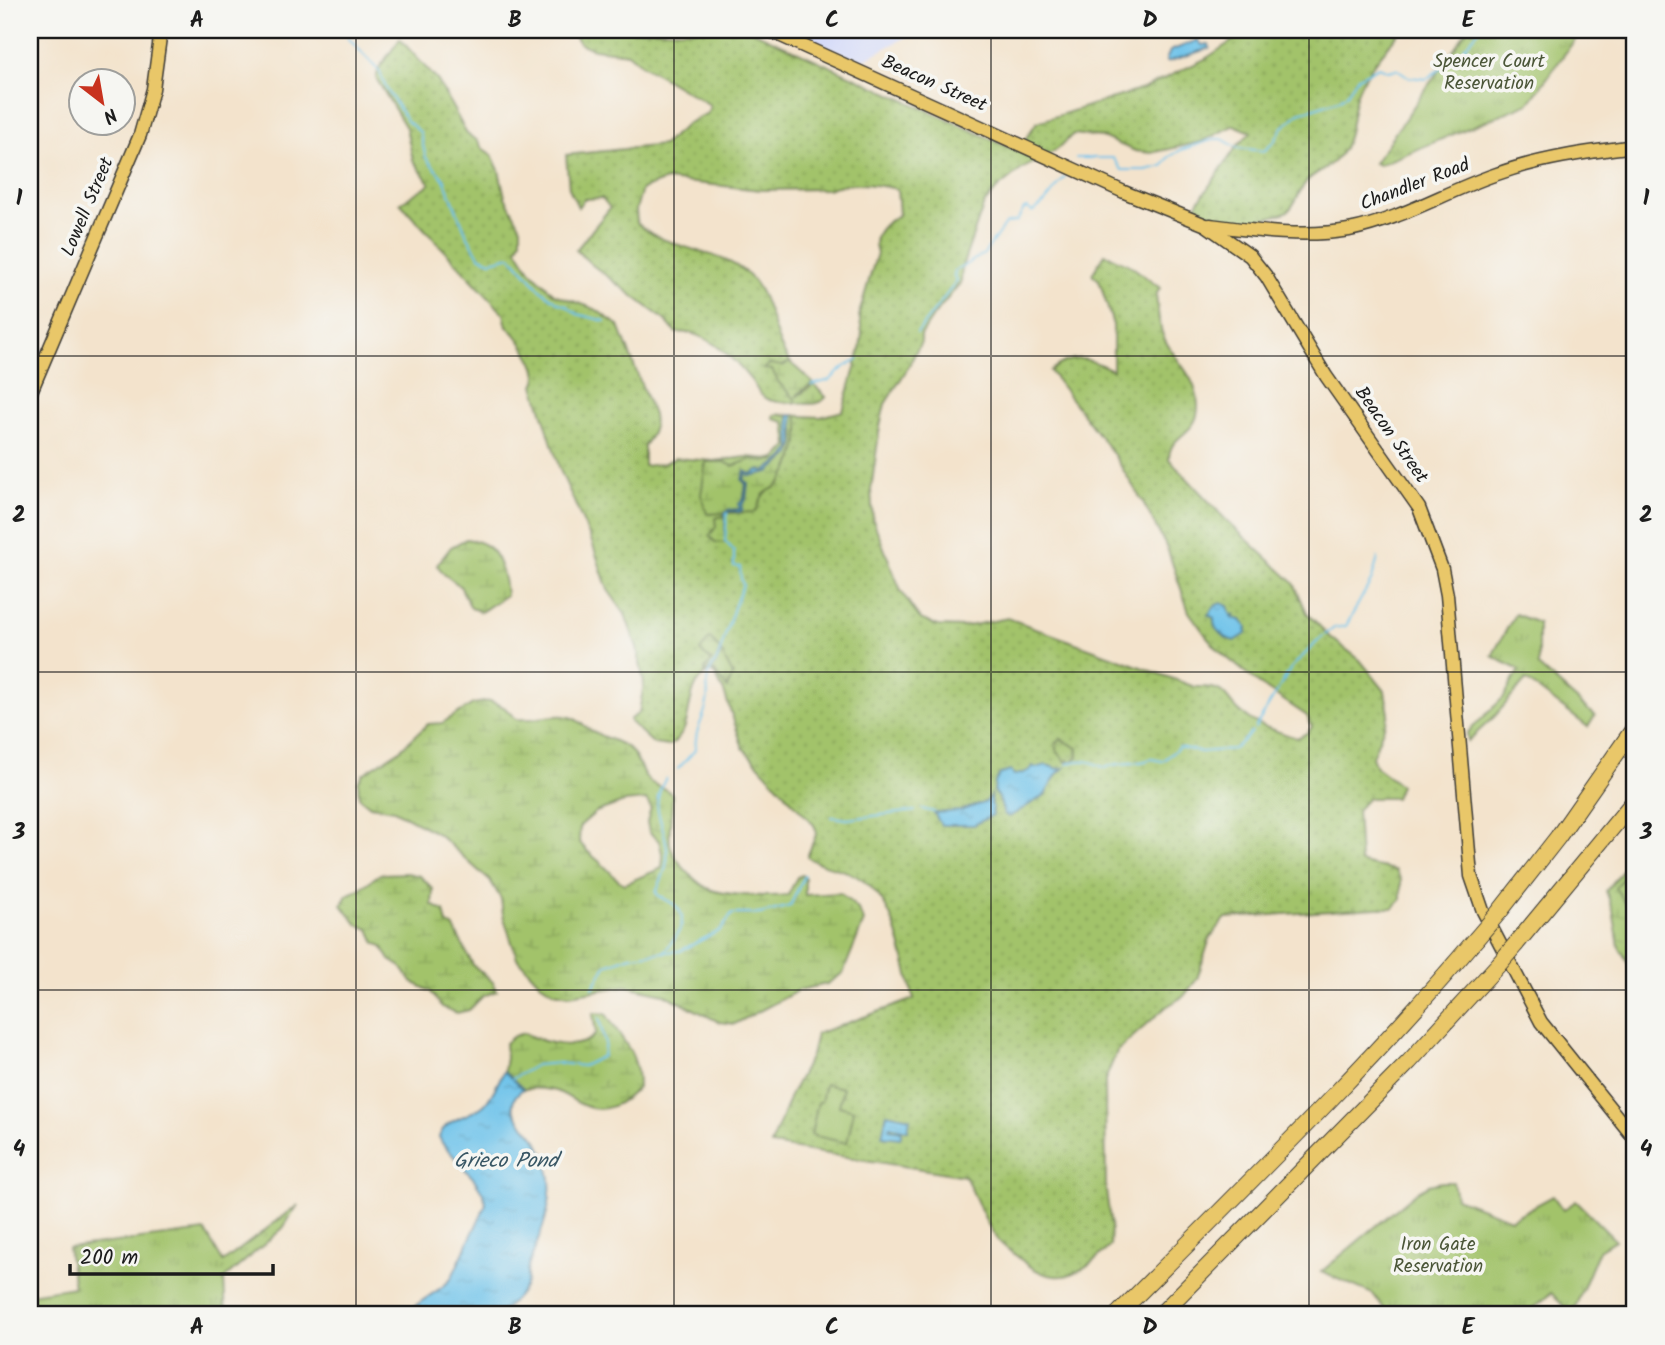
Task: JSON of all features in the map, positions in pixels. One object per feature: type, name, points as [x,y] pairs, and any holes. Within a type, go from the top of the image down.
[{"type":"highway","points":[[1117,1315],[1381,1047],[1500,911],[1558,837],[1635,727]]},
{"type":"highway","points":[[1160,1315],[1409,1062],[1499,964],[1635,800]]},
{"type":"main road","name":"Lowell Street","points":[[30,394],[140,135],[153,89],[162,30]]},
{"type":"main road","name":"Beacon Street","points":[[768,30],[1124,192],[1206,225],[1255,261],[1326,376],[1422,514],[1447,595],[1471,876],[1478,900],[1541,1022],[1635,1139]]},
{"type":"main road","name":"Chandler Road","points":[[1206,225],[1298,233],[1349,230],[1385,220],[1462,187],[1532,163],[1564,155],[1635,146]]},
{"type":"shaded area","points":[[791,30],[920,30],[861,61]]},
{"type":"green space","points":[[572,30],[750,30],[1017,151],[1037,122],[1143,89],[1205,59],[1249,30],[1401,30],[1360,86],[1343,150],[1335,160],[1309,179],[1292,206],[1284,213],[1254,220],[1216,222],[1191,212],[1238,145],[1251,132],[1234,125],[1201,142],[1151,153],[1135,151],[1102,137],[1073,134],[1058,149],[1022,169],[997,189],[984,204],[962,267],[961,282],[921,335],[921,342],[906,371],[885,404],[871,490],[873,520],[901,591],[920,619],[938,626],[963,627],[1008,618],[1195,687],[1221,691],[1237,710],[1270,729],[1297,738],[1307,733],[1312,727],[1307,716],[1258,683],[1219,651],[1189,612],[1167,548],[1144,504],[1114,455],[1050,371],[1074,359],[1088,360],[1113,370],[1113,325],[1099,280],[1092,274],[1105,254],[1130,265],[1160,288],[1156,295],[1162,333],[1190,377],[1196,394],[1198,405],[1194,423],[1174,444],[1169,459],[1228,522],[1294,583],[1307,613],[1329,636],[1360,660],[1385,691],[1389,714],[1372,757],[1376,767],[1400,785],[1395,798],[1368,798],[1357,810],[1360,862],[1396,871],[1401,880],[1401,900],[1393,908],[1226,918],[1210,938],[1197,979],[1184,996],[1166,1007],[1117,1051],[1105,1080],[1106,1191],[1111,1226],[1110,1246],[1077,1272],[1066,1276],[1044,1274],[1004,1246],[988,1225],[965,1176],[771,1145],[790,1096],[811,1056],[816,1034],[914,999],[890,914],[870,886],[856,876],[807,857],[817,832],[814,825],[743,748],[724,692],[714,673],[708,671],[696,685],[682,734],[669,746],[654,744],[630,722],[630,719],[639,713],[644,683],[637,648],[625,614],[608,590],[592,542],[560,470],[534,385],[537,375],[533,363],[521,342],[507,327],[504,314],[400,203],[430,184],[413,160],[406,128],[376,78],[379,68],[400,39],[438,81],[467,134],[492,155],[499,170],[505,197],[521,227],[521,240],[517,249],[530,270],[554,294],[595,309],[619,326],[653,415],[653,431],[644,445],[644,466],[662,464],[675,458],[714,461],[747,457],[772,459],[784,455],[789,448],[787,415],[820,417],[843,411],[860,350],[862,333],[859,314],[877,253],[875,241],[880,230],[899,215],[897,189],[852,184],[827,189],[761,190],[666,180],[642,189],[636,210],[637,223],[663,239],[720,258],[745,272],[761,292],[784,353],[795,368],[826,397],[811,404],[766,399],[736,363],[718,347],[698,335],[676,333],[666,321],[576,250],[610,208],[602,198],[584,199],[578,207],[569,188],[566,155],[663,145],[688,123],[708,113],[710,105],[642,65],[628,53],[594,49],[580,44]]},
{"type":"green space","name":"Spencer Court Reservation","points":[[1467,30],[1582,30],[1529,103],[1379,165],[1374,163]]},
{"type":"green space","points":[[790,362],[813,383],[796,397],[814,385],[826,397],[823,400],[812,404],[796,403],[772,370],[763,369],[770,364],[782,366]]},
{"type":"green space","points":[[789,415],[791,450],[766,471],[781,463],[792,452],[795,439],[791,418],[793,415],[796,415],[798,423],[796,451],[784,477],[764,495],[755,512],[728,513],[729,510],[726,513],[707,514],[701,495],[706,462],[724,462],[733,466],[752,459],[775,460],[788,446],[785,422],[773,419],[773,416]],"holes":[[[745,471],[751,474],[746,473],[744,480],[748,484],[741,511],[731,510],[741,509],[739,504],[744,499],[746,484],[742,480]]]},
{"type":"green space","points":[[725,516],[725,543],[715,542],[709,536],[716,527],[715,518]]},
{"type":"green space","points":[[466,539],[481,543],[494,553],[504,581],[506,595],[481,612],[471,608],[460,586],[437,565],[451,547]]},
{"type":"green space","points":[[1515,614],[1538,623],[1538,666],[1595,716],[1588,727],[1526,680],[1495,716],[1468,741],[1467,733],[1504,697],[1519,670],[1492,656]]},
{"type":"green space","points":[[710,638],[720,650],[715,664],[705,674],[705,669],[712,661],[700,651]]},
{"type":"green space","points":[[721,652],[733,675],[727,688],[715,672],[710,671]]},
{"type":"green space","points":[[490,701],[504,707],[516,719],[569,717],[629,749],[649,781],[672,794],[671,849],[684,868],[707,888],[758,896],[788,895],[797,877],[802,875],[805,879],[805,895],[840,893],[857,908],[864,921],[843,973],[827,984],[799,990],[735,1024],[719,1022],[664,994],[626,986],[569,995],[554,992],[540,983],[517,958],[503,915],[501,899],[491,882],[438,834],[394,810],[370,806],[359,797],[358,782],[363,774],[400,750],[428,724],[442,723],[473,704]],"holes":[[[646,800],[651,808],[647,822],[649,832],[659,841],[663,857],[662,868],[624,884],[582,845],[579,841],[580,826],[596,812],[624,802]]]},
{"type":"green space","points":[[1061,739],[1078,748],[1078,757],[1070,763],[1057,751],[1056,743]]},
{"type":"green space","points":[[1635,845],[1635,975],[1619,947],[1613,910],[1606,891],[1630,861]]},
{"type":"green space","points":[[1635,863],[1635,916],[1615,888]]},
{"type":"green space","points":[[407,873],[420,876],[433,889],[432,905],[444,911],[447,924],[453,926],[473,965],[493,982],[497,991],[483,996],[469,1010],[457,1013],[442,1007],[430,991],[412,982],[401,967],[390,960],[382,946],[375,943],[369,929],[358,925],[342,905],[347,895],[380,874]]},
{"type":"green space","points":[[593,1013],[606,1014],[629,1048],[636,1066],[638,1088],[614,1106],[593,1108],[555,1091],[523,1089],[504,1071],[505,1043],[514,1036],[524,1033],[551,1043],[580,1043],[596,1034]]},
{"type":"green space","points":[[825,1084],[843,1088],[839,1106],[854,1110],[847,1143],[811,1135]]},
{"type":"green space","name":"Iron Gate Reservation","points":[[1442,1182],[1453,1182],[1456,1198],[1511,1219],[1553,1196],[1563,1210],[1576,1201],[1615,1240],[1599,1250],[1572,1315],[1551,1293],[1526,1315],[1389,1315],[1373,1294],[1321,1272],[1418,1191]]},
{"type":"green space","points":[[298,1205],[283,1228],[224,1279],[226,1315],[30,1315],[30,1294],[74,1287],[68,1248],[205,1231],[223,1262]]},
{"type":"water","points":[[1198,40],[1202,45],[1209,44],[1210,48],[1167,62],[1170,51]]},
{"type":"water","points":[[789,415],[793,415],[794,443],[791,454],[769,472],[750,476],[746,473],[744,480],[748,483],[743,509],[740,512],[726,513],[728,510],[740,509],[739,504],[744,499],[746,484],[742,480],[745,471],[752,474],[758,470],[766,471],[791,449]]},
{"type":"water","points":[[1221,603],[1228,606],[1231,616],[1235,614],[1232,618],[1241,620],[1247,627],[1246,634],[1235,641],[1220,633],[1214,618],[1208,615]]},
{"type":"water","points":[[1046,765],[1064,768],[1057,774],[1045,795],[1009,817],[1004,814],[994,792],[995,782],[1000,774],[1011,771],[1016,775],[1033,766],[1036,768]]},
{"type":"water","points":[[991,795],[993,815],[974,825],[941,825],[934,813],[960,811],[986,802]]},
{"type":"water","name":"Grieco Pond","points":[[504,1071],[523,1089],[514,1099],[513,1107],[541,1148],[550,1180],[549,1206],[527,1269],[524,1288],[497,1315],[405,1315],[451,1279],[486,1202],[474,1179],[439,1137],[447,1125],[484,1105]]},
{"type":"water","points":[[887,1113],[910,1118],[908,1130],[890,1126],[889,1129],[902,1131],[900,1138],[882,1136]]},
{"type":"waterway","points":[[1076,158],[1113,158],[1122,170],[1146,170],[1163,166],[1169,157],[1181,150],[1215,139],[1222,139],[1238,148],[1264,151],[1274,142],[1282,128],[1299,113],[1339,100],[1346,95],[1358,77],[1379,67],[1388,71],[1397,69],[1409,77],[1426,79],[1456,57],[1479,30]]},
{"type":"waterway","points":[[347,37],[380,72],[386,88],[407,121],[420,132],[426,158],[444,179],[466,233],[479,256],[491,261],[511,256],[541,290],[559,303],[577,314],[605,321]]},
{"type":"waterway","points":[[917,333],[957,281],[955,271],[984,254],[1005,224],[1017,221],[1024,209],[1033,212],[1045,202],[1065,177]]},
{"type":"waterway","points":[[812,385],[830,380],[859,359]]},
{"type":"waterway","points":[[678,769],[696,749],[696,737],[707,702],[708,676],[717,659],[743,585],[740,567],[734,566],[734,551],[725,541],[727,513]]},
{"type":"waterway","points":[[1325,635],[1334,628],[1346,626],[1372,579],[1378,558]]},
{"type":"waterway","points":[[1255,728],[1291,668],[1323,636]]},
{"type":"waterway","points":[[1067,764],[1086,761],[1105,768],[1150,759],[1163,761],[1179,747],[1201,752],[1234,749],[1252,732]]},
{"type":"waterway","points":[[593,988],[606,965],[631,956],[664,952],[679,930],[682,918],[680,912],[676,906],[656,893],[667,862],[666,840],[657,806],[666,778]]},
{"type":"waterway","points":[[922,809],[934,812]]},
{"type":"waterway","points":[[832,817],[847,819],[915,811]]},
{"type":"waterway","points":[[664,952],[680,951],[721,930],[732,914],[760,914],[790,906],[804,876]]},
{"type":"waterway","points":[[512,1079],[536,1065],[559,1063],[583,1066],[603,1056],[605,1043],[599,1018]]}]
